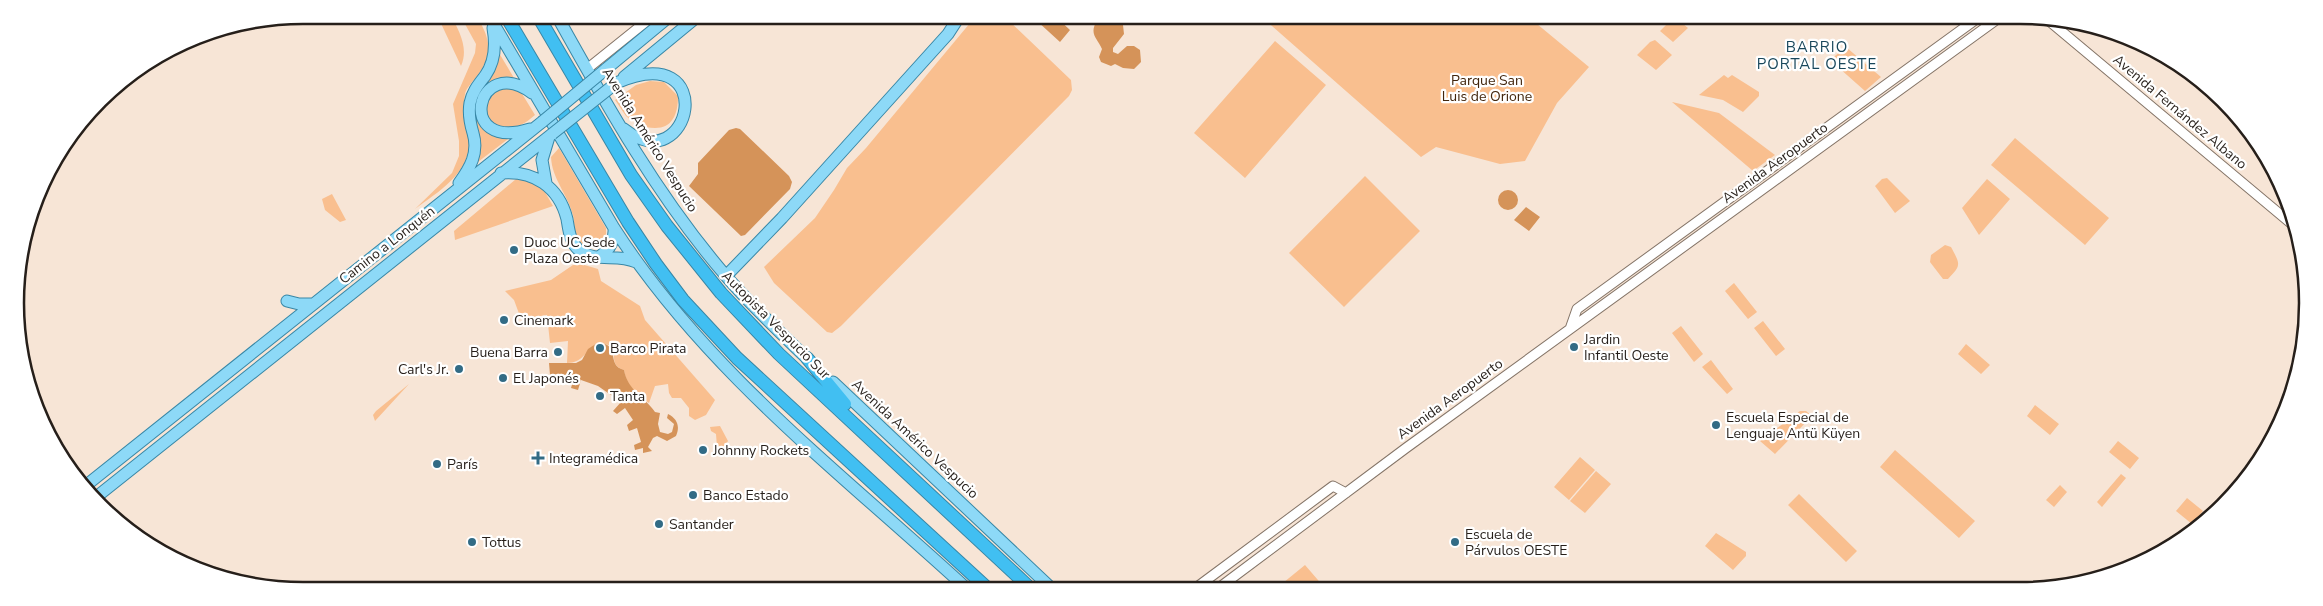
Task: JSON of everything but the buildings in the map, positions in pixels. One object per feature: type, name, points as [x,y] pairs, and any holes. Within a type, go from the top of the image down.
[{"type":"highway","points":[[511,24],[628,222],[656,264],[684,300],[738,358],[981,582]]},
{"type":"highway","name":"Autopista Vespucio Sur","points":[[543,24],[631,175],[703,272],[766,340],[1024,582]]},
{"type":"highway","points":[[807,358],[837,395],[904,469]]},
{"type":"main road","points":[[449,195],[468,170],[474,154],[475,141],[470,120],[470,103],[474,92],[490,68],[494,57],[495,41],[491,24]]},
{"type":"main road","points":[[493,24],[614,228],[636,262],[676,314],[728,371],[794,435],[959,582]]},
{"type":"main road","name":"Avenida Américo Vespucio","points":[[563,24],[620,126],[668,200],[726,276],[760,314],[1045,582]]},
{"type":"main road","name":"Camino a Lonquén","points":[[89,483],[538,125],[660,24]]},
{"type":"main road","name":"Camino a Lonquén","points":[[100,494],[688,24]]},
{"type":"main road","points":[[726,276],[782,218],[948,34],[954,24]]},
{"type":"main road","points":[[615,84],[643,73],[663,74],[678,85],[686,103],[682,124],[663,139],[644,140],[620,126]]},
{"type":"main road","points":[[536,96],[521,86],[500,83],[486,93],[480,106],[484,122],[495,131],[511,134],[538,125]]},
{"type":"main road","points":[[551,134],[542,160],[546,183],[564,210],[574,244],[585,254],[599,257],[621,257],[636,262]]},
{"type":"main road","points":[[501,173],[523,173],[535,176],[546,183]]},
{"type":"main road","points":[[599,257],[610,247],[614,238],[614,228]]},
{"type":"main road","points":[[357,299],[406,249]]},
{"type":"main road","points":[[287,301],[299,304],[312,304]]},
{"type":"street","points":[[587,69],[643,24]]},
{"type":"street","name":"Avenida Aeropuerto","points":[[1577,309],[1969,24]]},
{"type":"street","name":"Avenida Aeropuerto","points":[[1227,582],[1570,329],[1990,24]]},
{"type":"street","name":"Avenida Fernández Albano","points":[[2055,26],[2286,219]]},
{"type":"street","points":[[1577,309],[1584,319]]},
{"type":"street","points":[[1570,329],[1577,309]]},
{"type":"street","points":[[1204,582],[1334,486],[1346,493]]},
{"type":"green space","points":[[441,24],[456,24],[457,27],[464,52],[461,66]]},
{"type":"green space","points":[[465,24],[481,24],[488,40],[488,55],[481,70],[465,94],[464,110],[469,136],[469,149],[466,160],[460,170],[444,187],[415,209],[452,173],[459,156],[459,141],[453,104],[475,53],[476,44]]},
{"type":"green space","points":[[969,24],[1012,24],[1071,80],[1072,90],[1069,96],[832,333],[827,332],[774,283],[764,267],[815,218],[847,168],[866,148]]},
{"type":"green space","name":"Parque San Luis de Orione","points":[[1270,24],[1537,24],[1589,67],[1557,103],[1525,161],[1500,164],[1436,147],[1421,157]]},
{"type":"green space","points":[[1667,24],[1683,24],[1688,28],[1673,42],[1660,31]]},
{"type":"green space","points":[[1655,40],[1672,55],[1656,70],[1637,55],[1650,42]]},
{"type":"green space","points":[[1275,41],[1326,85],[1245,178],[1194,133]]},
{"type":"green space","points":[[1846,47],[1881,77],[1865,91],[1830,60]]},
{"type":"green space","points":[[499,53],[514,78],[513,80],[490,83],[480,123],[493,136],[508,139],[474,165],[472,116],[477,92]]},
{"type":"green space","points":[[1724,75],[1728,78],[1732,75],[1759,92],[1759,96],[1743,112],[1723,100],[1699,95]]},
{"type":"green space","points":[[650,81],[664,82],[678,96],[674,117],[671,122],[661,127],[641,126],[626,116],[615,100],[636,85]]},
{"type":"green space","points":[[507,88],[521,92],[535,115],[525,123],[516,126],[493,125],[485,114],[487,100],[498,89]]},
{"type":"green space","points":[[1672,102],[1719,113],[1775,155],[1753,171]]},
{"type":"green space","points":[[2015,138],[2109,218],[2085,245],[1991,165]]},
{"type":"green space","points":[[559,148],[606,228],[606,240],[601,247],[586,246],[577,238],[573,215],[552,165],[551,157]]},
{"type":"green space","points":[[1365,176],[1420,231],[1344,307],[1289,253]]},
{"type":"green space","points":[[1887,178],[1910,201],[1895,213],[1875,186],[1882,179]]},
{"type":"green space","points":[[516,179],[524,179],[541,185],[553,206],[455,240],[454,231]]},
{"type":"green space","points":[[1987,179],[2010,199],[1979,235],[1962,208]]},
{"type":"green space","points":[[332,194],[346,220],[340,222],[325,210],[322,199]]},
{"type":"green space","points":[[1945,245],[1951,247],[1958,261],[1956,270],[1948,279],[1943,279],[1930,262],[1931,255]]},
{"type":"green space","points":[[581,264],[598,269],[601,281],[640,306],[645,320],[715,400],[706,415],[695,420],[689,416],[689,408],[681,398],[672,398],[669,393],[668,384],[655,386],[649,403],[636,393],[627,381],[624,370],[616,365],[612,349],[609,345],[597,343],[577,361],[567,363],[568,341],[550,343],[547,315],[521,319],[514,300],[505,291],[551,280],[573,265]]},
{"type":"green space","points":[[1734,283],[1757,312],[1748,319],[1725,291]]},
{"type":"green space","points":[[1763,321],[1785,349],[1776,356],[1754,328]]},
{"type":"green space","points":[[1681,326],[1703,354],[1694,362],[1672,333]]},
{"type":"green space","points":[[1966,344],[1990,365],[1981,374],[1958,354]]},
{"type":"green space","points":[[1711,360],[1733,389],[1727,394],[1702,367]]},
{"type":"green space","points":[[409,384],[375,421],[373,415],[376,411]]},
{"type":"green space","points":[[2035,405],[2059,424],[2050,435],[2027,416]]},
{"type":"green space","points":[[1800,411],[1806,411],[1812,416],[1775,454],[1760,441]]},
{"type":"green space","points":[[720,426],[728,441],[723,449],[717,447],[716,434],[711,431],[710,427]]},
{"type":"green space","points":[[2118,441],[2139,458],[2130,469],[2109,452]]},
{"type":"green space","points":[[1895,450],[1975,521],[1959,538],[1880,467]]},
{"type":"green space","points":[[1580,457],[1595,470],[1569,500],[1554,487]]},
{"type":"green space","points":[[1596,471],[1611,484],[1585,513],[1570,501]]},
{"type":"green space","points":[[2121,474],[2126,478],[2102,507],[2097,502]]},
{"type":"green space","points":[[2060,485],[2067,492],[2054,507],[2046,500]]},
{"type":"green space","points":[[1799,494],[1857,551],[1846,562],[1788,505]]},
{"type":"green space","points":[[2187,498],[2203,511],[2192,524],[2176,511]]},
{"type":"green space","points":[[1716,533],[1746,552],[1746,556],[1733,570],[1705,546]]},
{"type":"green space","points":[[1305,565],[1320,582],[1284,582]]},
{"type":"shaded area","points":[[1040,24],[1064,24],[1070,30],[1060,42]]},
{"type":"shaded area","points":[[1095,24],[1122,24],[1124,34],[1113,48],[1113,52],[1118,54],[1127,46],[1134,46],[1140,50],[1141,62],[1134,69],[1123,68],[1115,64],[1111,66],[1101,62],[1099,57],[1102,49],[1094,35]]},
{"type":"shaded area","points":[[740,129],[789,176],[792,182],[790,189],[745,235],[741,236],[689,186],[698,174],[698,163],[729,130]]},
{"type":"shaded area","points":[[1508,190],[1515,193],[1518,200],[1515,207],[1508,210],[1501,207],[1498,200],[1501,193]]},
{"type":"shaded area","points":[[1526,207],[1540,217],[1529,231],[1514,220]]},
{"type":"shaded area","points":[[597,343],[605,344],[612,350],[615,364],[624,370],[629,383],[655,412],[660,413],[658,424],[660,432],[668,434],[672,432],[674,424],[667,418],[668,414],[674,418],[678,426],[676,436],[667,441],[657,436],[653,438],[648,447],[652,451],[643,453],[643,448],[635,450],[634,445],[641,442],[637,428],[629,431],[627,425],[633,420],[625,408],[617,414],[613,411],[621,402],[598,386],[581,380],[578,390],[571,388],[574,378],[550,375],[549,363],[576,363],[582,360],[588,349]]},
{"type":"place","name":"Duoc UC Sede Plaza Oeste","points":[[514,250]]},
{"type":"place","name":"Cinemark","points":[[504,320]]},
{"type":"place","name":"Jardin Infantil Oeste","points":[[1574,347]]},
{"type":"place","name":"Barco Pirata","points":[[600,348]]},
{"type":"place","name":"Buena Barra","points":[[558,352]]},
{"type":"place","name":"Carl's Jr.","points":[[459,369]]},
{"type":"place","name":"El Japonés","points":[[503,378]]},
{"type":"place","name":"Tanta","points":[[600,396]]},
{"type":"place","name":"Escuela Especial de Lenguaje Antü Küyen","points":[[1716,425]]},
{"type":"place","name":"Johnny Rockets","points":[[703,450]]},
{"type":"place","name":"Integramédica","points":[[538,458]]},
{"type":"place","name":"París","points":[[437,464]]},
{"type":"place","name":"Banco Estado","points":[[693,495]]},
{"type":"place","name":"Santander","points":[[659,524]]},
{"type":"place","name":"Tottus","points":[[472,542]]},
{"type":"place","name":"Escuela de Párvulos OESTE","points":[[1455,542]]},
{"type":"district","name":"BARRIO PORTAL OESTE","points":[[1817,56]]}]
